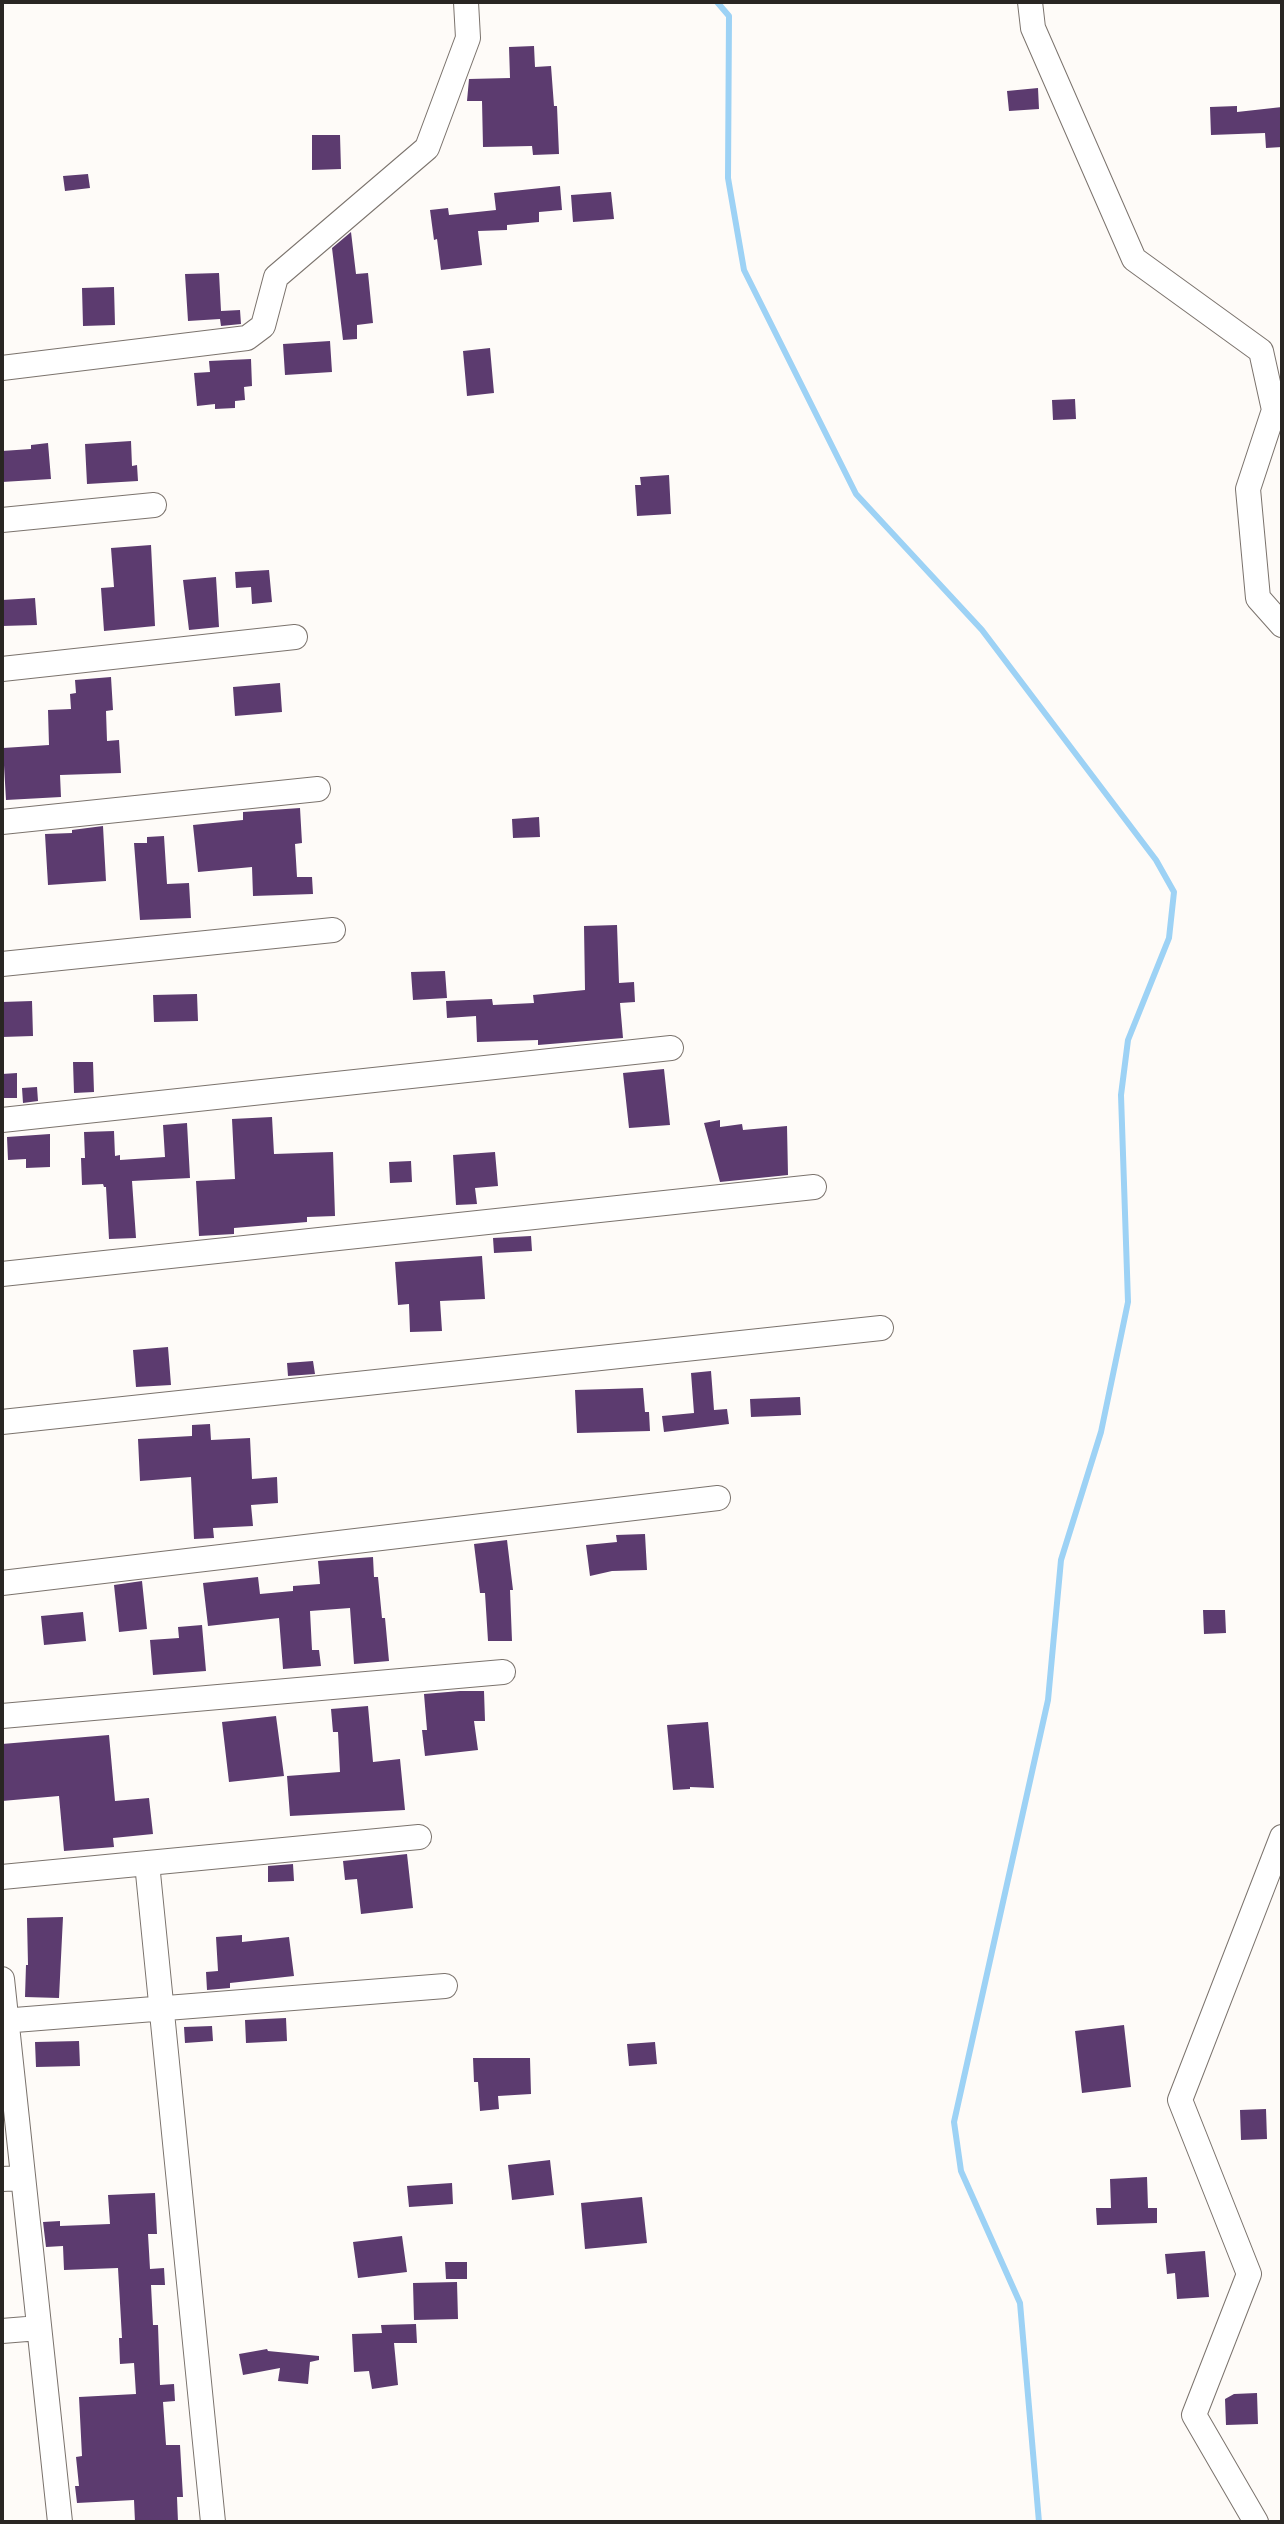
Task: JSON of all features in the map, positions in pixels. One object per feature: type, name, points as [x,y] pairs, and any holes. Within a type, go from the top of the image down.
[{"type":"street","points":[[2,368],[247,338],[263,326],[276,277],[427,148],[468,38],[466,2]]},
{"type":"street","points":[[1030,2],[1033,28],[1135,259],[1261,351],[1274,410],[1248,489],[1258,598],[1282,625]]},
{"type":"street","points":[[2,520],[154,505]]},
{"type":"street","points":[[2,668],[295,637]]},
{"type":"street","points":[[2,822],[318,789]]},
{"type":"street","points":[[2,964],[333,930]]},
{"type":"street","points":[[2,1120],[671,1048]]},
{"type":"street","points":[[2,1273],[814,1187]]},
{"type":"street","points":[[2,1422],[881,1328]]},
{"type":"street","points":[[2,1583],[718,1498]]},
{"type":"street","points":[[2,1716],[503,1672]]},
{"type":"street","points":[[2,1877],[419,1836]]},
{"type":"street","points":[[1256,2522],[1194,2415],[1249,2274],[1180,2101],[1282,1837]]},
{"type":"street","points":[[147,1863],[213,2522]]},
{"type":"street","points":[[2,1979],[13,2179],[40,2328],[61,2522]]},
{"type":"street","points":[[4,2020],[445,1986]]},
{"type":"street","points":[[2,2331],[40,2328]]},
{"type":"building","points":[[534,46],[535,67],[551,66],[554,106],[557,106],[559,154],[533,155],[532,146],[483,147],[482,101],[467,101],[469,79],[510,78],[509,47]]},
{"type":"building","points":[[1038,88],[1039,109],[1009,111],[1007,91]]},
{"type":"building","points":[[1237,106],[1237,112],[1282,107],[1282,147],[1266,148],[1265,133],[1211,135],[1210,107]]},
{"type":"building","points":[[312,135],[340,135],[341,169],[312,170]]},
{"type":"building","points":[[88,174],[90,188],[65,191],[63,176]]},
{"type":"building","points":[[560,186],[562,210],[539,212],[539,222],[507,225],[507,230],[478,231],[482,265],[441,270],[430,210],[448,208],[449,215],[496,210],[494,193]]},
{"type":"building","points":[[611,192],[614,219],[573,222],[571,195]]},
{"type":"building","points":[[351,232],[356,274],[368,273],[373,323],[357,325],[357,339],[343,340],[332,248]]},
{"type":"building","points":[[219,273],[221,311],[240,310],[241,324],[221,326],[220,319],[188,321],[185,274]]},
{"type":"building","points":[[114,287],[115,325],[83,326],[82,288]]},
{"type":"building","points":[[330,341],[332,372],[285,375],[283,344]]},
{"type":"building","points":[[490,348],[494,393],[467,396],[463,351]]},
{"type":"building","points":[[251,359],[252,386],[244,387],[245,400],[235,401],[235,408],[215,409],[215,404],[197,406],[194,373],[210,372],[209,361]]},
{"type":"building","points":[[1075,399],[1076,419],[1053,420],[1052,400]]},
{"type":"building","points":[[131,441],[132,466],[137,465],[138,481],[87,484],[85,444]]},
{"type":"building","points":[[48,443],[51,479],[2,482],[2,451],[31,449],[31,445]]},
{"type":"building","points":[[669,475],[671,514],[637,516],[635,485],[641,485],[640,477]]},
{"type":"building","points":[[151,545],[155,626],[104,631],[101,588],[114,587],[111,548]]},
{"type":"building","points":[[269,570],[272,602],[252,604],[251,587],[236,588],[235,572]]},
{"type":"building","points":[[216,577],[219,627],[189,630],[183,580]]},
{"type":"building","points":[[35,598],[37,625],[2,626],[2,600]]},
{"type":"building","points":[[111,677],[113,710],[106,711],[107,741],[119,740],[121,773],[60,775],[61,797],[6,800],[3,748],[49,745],[48,710],[71,709],[70,694],[76,693],[75,680]]},
{"type":"building","points":[[280,683],[282,712],[235,716],[233,687]]},
{"type":"building","points":[[300,808],[302,843],[295,844],[297,877],[312,877],[313,894],[253,896],[252,867],[198,872],[193,825],[243,820],[243,812]]},
{"type":"building","points":[[539,817],[540,837],[513,838],[512,819]]},
{"type":"building","points":[[103,826],[106,881],[48,885],[45,834],[72,833],[72,830]]},
{"type":"building","points":[[164,836],[167,884],[189,883],[191,918],[140,920],[134,843],[147,843],[147,837]]},
{"type":"building","points":[[617,925],[619,983],[634,982],[635,1002],[620,1003],[623,1038],[538,1045],[538,1040],[477,1042],[476,1016],[447,1018],[446,1001],[492,999],[493,1005],[534,1003],[533,995],[585,990],[584,926]]},
{"type":"building","points":[[445,971],[447,998],[413,1000],[411,972]]},
{"type":"building","points":[[197,994],[198,1021],[154,1022],[153,995]]},
{"type":"building","points":[[32,1001],[33,1036],[2,1037],[2,1002]]},
{"type":"building","points":[[73,1062],[93,1062],[94,1092],[74,1093]]},
{"type":"building","points":[[664,1069],[670,1125],[629,1128],[623,1073]]},
{"type":"building","points":[[17,1073],[17,1098],[2,1098],[2,1074]]},
{"type":"building","points":[[37,1087],[38,1101],[23,1103],[22,1088]]},
{"type":"building","points":[[272,1117],[274,1154],[333,1152],[335,1216],[307,1217],[307,1222],[234,1228],[234,1234],[199,1236],[196,1181],[235,1179],[232,1119]]},
{"type":"building","points":[[720,1120],[720,1127],[742,1124],[743,1130],[787,1126],[788,1175],[720,1182],[704,1123]]},
{"type":"building","points":[[187,1123],[190,1178],[132,1181],[136,1238],[109,1239],[106,1187],[103,1184],[82,1185],[84,1132],[114,1131],[115,1156],[120,1155],[120,1160],[165,1157],[163,1125]]},
{"type":"building","points":[[50,1134],[50,1167],[26,1168],[26,1159],[8,1160],[7,1137]]},
{"type":"building","points":[[495,1152],[498,1186],[475,1188],[477,1204],[456,1205],[453,1155]]},
{"type":"building","points":[[411,1161],[412,1182],[390,1183],[389,1162]]},
{"type":"building","points":[[531,1236],[532,1251],[494,1253],[493,1238]]},
{"type":"building","points":[[482,1256],[485,1299],[440,1301],[442,1331],[410,1332],[409,1304],[398,1305],[395,1262]]},
{"type":"building","points":[[168,1347],[171,1385],[136,1387],[133,1350]]},
{"type":"building","points":[[313,1361],[315,1374],[288,1376],[287,1363]]},
{"type":"building","points":[[711,1371],[714,1410],[727,1409],[729,1424],[664,1432],[662,1416],[694,1413],[691,1373]]},
{"type":"building","points":[[643,1388],[650,1431],[577,1433],[575,1390]]},
{"type":"building","points":[[800,1397],[801,1415],[751,1417],[750,1399]]},
{"type":"building","points":[[210,1424],[211,1440],[250,1438],[252,1479],[277,1477],[278,1503],[251,1505],[253,1526],[213,1528],[214,1538],[194,1539],[191,1477],[140,1481],[138,1439],[192,1436],[192,1425]]},
{"type":"building","points":[[645,1534],[647,1570],[612,1571],[590,1576],[586,1545],[617,1542],[616,1535]]},
{"type":"building","points":[[507,1540],[513,1590],[510,1590],[512,1641],[488,1641],[485,1593],[480,1593],[474,1544]]},
{"type":"building","points":[[373,1557],[382,1618],[385,1618],[389,1661],[354,1664],[350,1608],[310,1611],[312,1650],[319,1650],[321,1666],[283,1669],[279,1618],[208,1626],[203,1583],[258,1577],[260,1594],[293,1591],[293,1586],[320,1584],[318,1561]]},
{"type":"building","points":[[142,1581],[147,1629],[119,1632],[114,1585]]},
{"type":"building","points":[[1203,1610],[1225,1610],[1226,1633],[1204,1634]]},
{"type":"building","points":[[83,1612],[86,1641],[44,1645],[41,1616]]},
{"type":"building","points":[[202,1625],[206,1671],[153,1675],[150,1640],[179,1638],[178,1627]]},
{"type":"building","points":[[484,1691],[485,1721],[474,1721],[478,1750],[425,1756],[422,1730],[427,1730],[424,1694]]},
{"type":"building","points":[[368,1706],[373,1762],[400,1759],[405,1810],[290,1816],[287,1776],[340,1772],[338,1732],[333,1732],[331,1709]]},
{"type":"building","points":[[276,1716],[284,1776],[229,1782],[222,1722]]},
{"type":"building","points":[[708,1722],[714,1788],[690,1787],[673,1790],[667,1725]]},
{"type":"building","points":[[109,1735],[115,1801],[149,1798],[153,1834],[113,1838],[114,1847],[64,1851],[59,1796],[2,1801],[2,1744]]},
{"type":"building","points":[[407,1854],[413,1908],[361,1914],[357,1879],[345,1880],[343,1861]]},
{"type":"building","points":[[293,1864],[294,1881],[268,1882],[268,1866]]},
{"type":"building","points":[[63,1917],[59,1998],[25,1997],[28,1965],[27,1918]]},
{"type":"building","points":[[242,1935],[242,1942],[289,1937],[294,1976],[230,1983],[230,1988],[207,1990],[206,1972],[218,1971],[216,1937]]},
{"type":"building","points":[[286,2018],[287,2041],[246,2043],[245,2020]]},
{"type":"building","points":[[1124,2025],[1131,2087],[1082,2093],[1075,2031]]},
{"type":"building","points":[[212,2026],[213,2041],[185,2043],[184,2027]]},
{"type":"building","points":[[79,2041],[80,2066],[36,2067],[35,2042]]},
{"type":"building","points":[[655,2042],[657,2064],[629,2066],[627,2044]]},
{"type":"building","points":[[473,2058],[530,2058],[531,2094],[498,2096],[499,2109],[480,2111],[478,2082],[474,2082]]},
{"type":"building","points":[[1266,2109],[1267,2139],[1241,2140],[1240,2110]]},
{"type":"building","points":[[550,2160],[554,2195],[512,2200],[508,2165]]},
{"type":"building","points":[[1147,2177],[1148,2208],[1157,2208],[1157,2223],[1097,2225],[1096,2208],[1111,2208],[1110,2179]]},
{"type":"building","points":[[452,2183],[453,2204],[409,2207],[407,2186]]},
{"type":"building","points":[[155,2193],[157,2234],[148,2234],[150,2269],[164,2268],[165,2285],[151,2285],[153,2325],[158,2325],[160,2385],[174,2384],[175,2401],[163,2402],[166,2445],[180,2445],[183,2497],[177,2497],[178,2522],[135,2522],[134,2500],[77,2503],[75,2486],[79,2486],[76,2457],[82,2456],[79,2397],[136,2394],[134,2363],[120,2364],[119,2338],[122,2338],[118,2268],[64,2270],[63,2246],[46,2247],[43,2222],[60,2221],[60,2226],[110,2224],[108,2195]]},
{"type":"building","points":[[642,2197],[647,2243],[585,2249],[581,2203]]},
{"type":"building","points":[[402,2236],[407,2272],[358,2278],[353,2242]]},
{"type":"building","points":[[1205,2251],[1209,2297],[1177,2299],[1175,2273],[1167,2274],[1165,2254]]},
{"type":"building","points":[[445,2262],[467,2262],[467,2279],[446,2279]]},
{"type":"building","points":[[457,2282],[458,2319],[414,2320],[413,2283]]},
{"type":"building","points":[[416,2324],[417,2343],[394,2343],[398,2385],[372,2389],[369,2371],[354,2372],[352,2334],[382,2333],[381,2325]]},
{"type":"building","points":[[267,2349],[319,2356],[319,2360],[310,2362],[308,2384],[278,2381],[280,2368],[243,2375],[239,2354]]},
{"type":"building","points":[[1257,2393],[1258,2424],[1226,2425],[1225,2399],[1234,2394]]},
{"type":"waterway","points":[[717,2],[729,16],[728,178],[744,270],[856,494],[982,630],[1156,860],[1174,892],[1169,938],[1128,1040],[1121,1095],[1128,1302],[1101,1432],[1061,1560],[1048,1700],[954,2122],[961,2171],[1020,2303],[1039,2522]]}]
